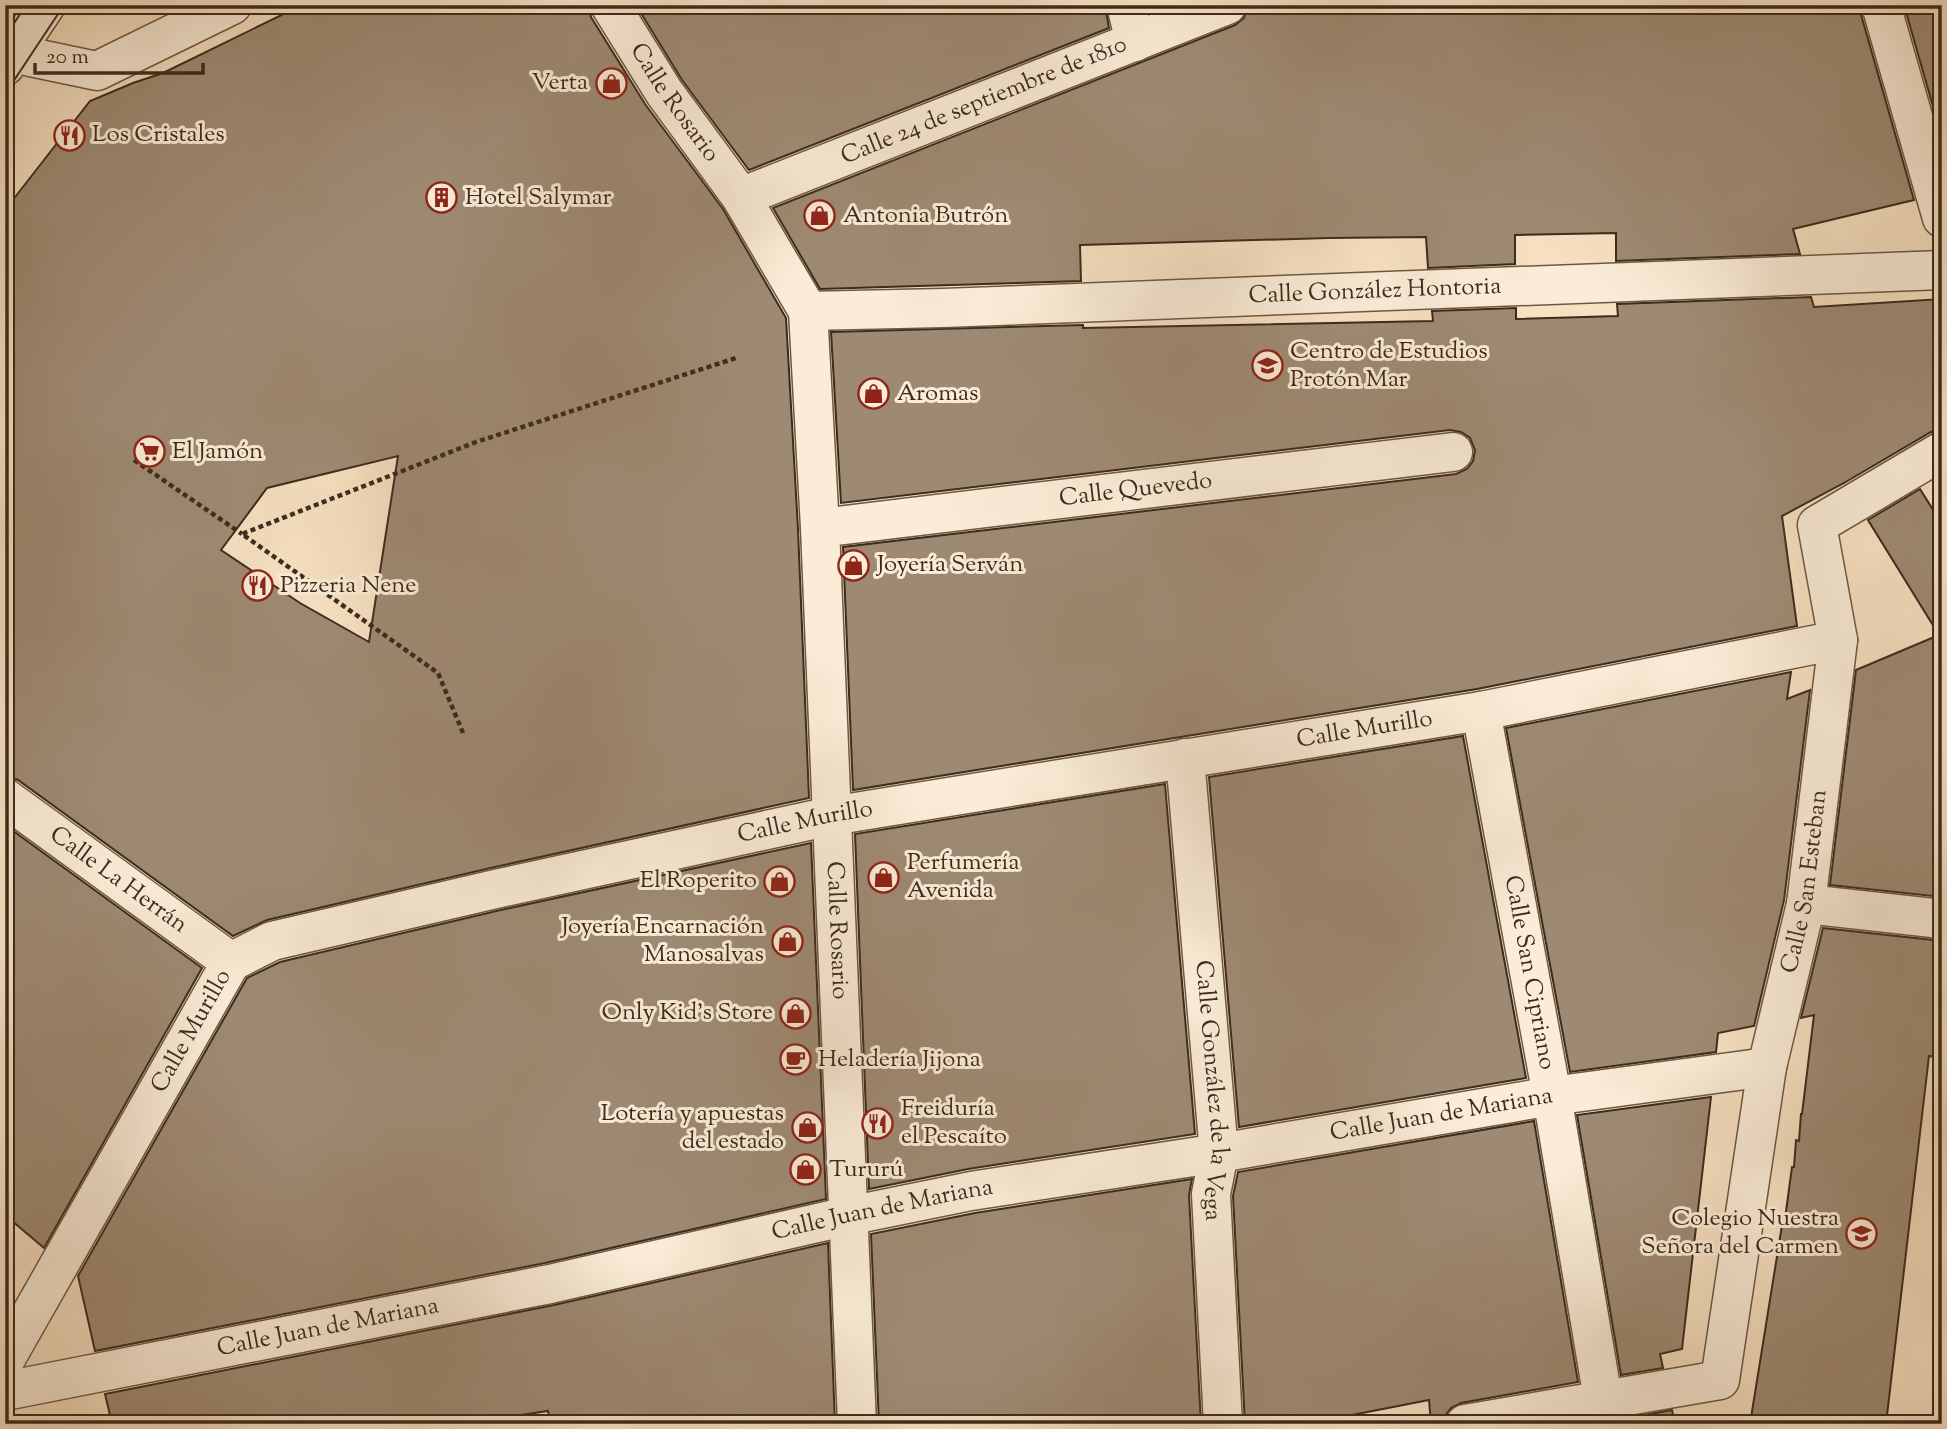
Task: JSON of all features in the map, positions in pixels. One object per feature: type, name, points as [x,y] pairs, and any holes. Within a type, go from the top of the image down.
[{"type":"street","points":[[11,58],[46,5]]},
{"type":"street","points":[[11,58],[30,57],[97,71],[232,5]]},
{"type":"street","name":"Calle Rosario","points":[[610,5],[664,92],[741,197],[808,311],[820,528],[857,1424]]},
{"type":"street","points":[[1125,5],[1135,42]]},
{"type":"street","name":"Calle 24 de septiembre de 1810","points":[[741,197],[1227,5]]},
{"type":"street","points":[[1881,5],[1942,218]]},
{"type":"street","name":"Calle González Hontoria","points":[[808,311],[1942,270]]},
{"type":"street","name":"Calle San Esteban","points":[[1603,1399],[1720,1380],[1767,1067],[1806,904],[1838,640],[1817,526],[1942,451]]},
{"type":"street","name":"Calle Quevedo","points":[[820,528],[1453,452]]},
{"type":"street","name":"Calle Murillo","points":[[5,1360],[231,962],[272,941],[831,816],[1481,711],[1838,640]]},
{"type":"street","name":"Calle San Cipriano","points":[[1481,711],[1552,1096],[1603,1399]]},
{"type":"street","name":"Calle González de la Vega","points":[[1185,758],[1219,1153],[1211,1194],[1223,1424]]},
{"type":"street","name":"Calle La Herrán","points":[[5,797],[231,962]]},
{"type":"street","points":[[1806,904],[1942,919]]},
{"type":"street","name":"Calle Juan de Mariana","points":[[5,1391],[550,1284],[848,1216],[971,1191],[1219,1153],[1552,1096],[1767,1067]]},
{"type":"street","points":[[1465,1424],[1603,1399]]},
{"type":"path","points":[[242,534],[476,442],[736,358]]},
{"type":"path","points":[[134,460],[438,673],[463,733]]},
{"type":"building","points":[[302,5],[588,5],[591,17],[645,104],[723,209],[786,318],[809,798],[267,920],[233,936],[18,780],[5,776],[5,210],[90,101],[163,73]],"holes":[[[398,456],[369,642],[300,603],[221,550],[267,488]]]},
{"type":"building","points":[[636,5],[1105,5],[1109,28],[749,170],[682,80]]},
{"type":"building","points":[[1248,5],[1860,5],[1914,200],[1793,229],[1800,254],[1616,261],[1616,233],[1515,235],[1515,264],[1428,268],[1426,237],[1080,245],[1081,281],[820,289],[773,208],[1235,25],[1244,18]]},
{"type":"building","points":[[1904,5],[1942,5],[1942,138]]},
{"type":"building","points":[[1811,297],[1814,307],[1942,299],[1942,429],[1931,432],[1782,516],[1797,626],[1477,689],[853,790],[843,547],[1456,474],[1467,469],[1473,461],[1475,450],[1470,438],[1461,432],[1450,430],[841,503],[831,332],[1083,325],[1083,328],[1433,321],[1432,311],[1516,308],[1516,319],[1618,316],[1617,304]]},
{"type":"building","points":[[1920,489],[1942,524],[1942,731],[1934,732],[1942,755],[1942,897],[1830,885],[1856,670],[1939,635],[1868,520]]},
{"type":"building","points":[[1791,672],[1787,699],[1810,690],[1784,900],[1754,1026],[1718,1033],[1716,1052],[1570,1072],[1506,728]]},
{"type":"building","points":[[1463,736],[1526,1078],[1239,1127],[1209,777]]},
{"type":"building","points":[[1165,784],[1195,1134],[968,1169],[869,1189],[855,834]]},
{"type":"building","points":[[5,825],[202,968],[44,1248],[5,1215]]},
{"type":"building","points":[[811,843],[826,1199],[545,1263],[95,1351],[78,1276],[247,978],[280,962],[505,909]]},
{"type":"building","name":"Colegio Nuestra Señora del Carmen","points":[[1823,928],[1942,941],[1942,1058],[1929,1056],[1886,1424],[1750,1424],[1794,1167],[1796,1140],[1799,1141],[1814,1015],[1801,1018]]},
{"type":"building","points":[[1711,1097],[1682,1349],[1660,1354],[1663,1368],[1621,1375],[1577,1115]]},
{"type":"building","points":[[1534,1121],[1578,1382],[1461,1403],[1451,1408],[1445,1416],[1444,1424],[1431,1424],[1429,1400],[1306,1424],[1245,1424],[1233,1196],[1238,1172]]},
{"type":"building","points":[[1192,1179],[1189,1195],[1201,1424],[879,1424],[871,1234],[975,1213]]},
{"type":"building","points":[[828,1243],[835,1424],[551,1424],[548,1411],[489,1420],[487,1424],[112,1424],[105,1394],[554,1305]]},
{"type":"building","points":[[1672,1410],[1675,1424],[1595,1424]]},
{"type":"tram line","points":[[5,37],[26,5]]},
{"type":"tram line","points":[[5,94],[64,5]]},
{"type":"place","name":"Verta","points":[[611,83]]},
{"type":"place","name":"Los Cristales","points":[[69,135]]},
{"type":"place","name":"Hotel Salymar","points":[[442,198]]},
{"type":"place","name":"Antonia Butrón","points":[[820,216]]},
{"type":"place","name":"Centro de Estudios Protón Mar","points":[[1267,366]]},
{"type":"place","name":"Aromas","points":[[874,394]]},
{"type":"place","name":"El Jamón","points":[[149,452]]},
{"type":"place","name":"Joyería Serván","points":[[854,565]]},
{"type":"place","name":"Pizzeria Nene","points":[[257,586]]},
{"type":"place","name":"Perfumería Avenida","points":[[884,877]]},
{"type":"place","name":"El Roperito","points":[[780,881]]},
{"type":"place","name":"Joyería Encarnación Manosalvas","points":[[787,941]]},
{"type":"place","name":"Only Kid's Store","points":[[796,1013]]},
{"type":"place","name":"Heladería Jijona","points":[[795,1060]]},
{"type":"place","name":"Freiduría el Pescaíto","points":[[878,1123]]},
{"type":"place","name":"Lotería y apuestas del estado","points":[[807,1128]]},
{"type":"place","name":"Tururú","points":[[806,1170]]},
{"type":"place","name":"Colegio Nuestra Señora del Carmen","points":[[1862,1233]]}]
